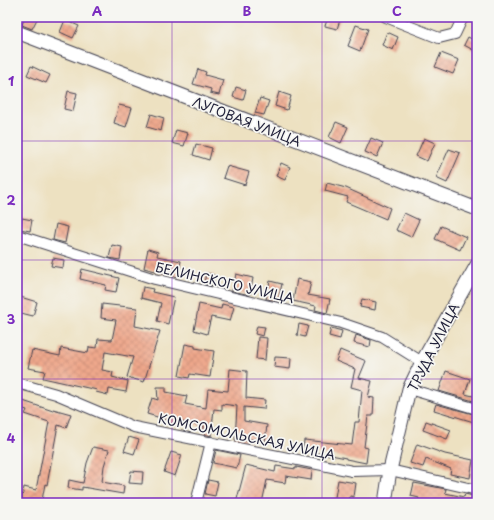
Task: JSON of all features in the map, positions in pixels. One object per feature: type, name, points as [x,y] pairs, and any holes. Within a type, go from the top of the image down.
[{"type":"street","points":[[386,17],[439,38],[455,34],[464,17]]},
{"type":"street","name":"ЛУГОВАЯ УЛИЦА","points":[[17,32],[477,210]]},
{"type":"street","name":"БЕЛИНСКОГО УЛИЦА","points":[[17,234],[155,280],[341,323],[382,337],[422,362]]},
{"type":"street","name":"ТРУДА УЛИЦА","points":[[385,503],[390,470],[409,389],[422,362],[477,265]]},
{"type":"street","name":"КОМСОМОЛЬСКАЯ УЛИЦА","points":[[17,382],[56,394],[134,427],[352,471],[390,470],[477,490]]},
{"type":"street","points":[[409,389],[477,409]]},
{"type":"street","points":[[196,503],[211,442]]},
{"type":"building","points":[[25,17],[38,17],[32,29],[22,25]]},
{"type":"building","points":[[328,17],[341,17],[337,29],[325,26]]},
{"type":"building","points":[[65,20],[79,26],[73,38],[60,32]]},
{"type":"building","points":[[356,25],[368,29],[360,51],[348,46]]},
{"type":"building","points":[[387,32],[398,37],[393,50],[382,45]]},
{"type":"building","points":[[468,37],[477,42],[477,52],[464,45]]},
{"type":"building","points":[[441,53],[459,60],[453,74],[435,67]]},
{"type":"building","points":[[31,66],[50,75],[46,83],[27,75]]},
{"type":"building","points":[[198,69],[206,72],[205,75],[223,80],[219,95],[210,93],[211,89],[193,84]]},
{"type":"building","points":[[236,87],[246,90],[243,100],[233,97]]},
{"type":"building","points":[[68,91],[77,93],[73,111],[64,109]]},
{"type":"building","points":[[279,92],[291,96],[287,110],[275,106]]},
{"type":"building","points":[[260,98],[269,101],[264,115],[255,113]]},
{"type":"building","points":[[119,105],[132,108],[126,127],[114,123]]},
{"type":"building","points":[[151,114],[164,118],[161,131],[147,127]]},
{"type":"building","points":[[336,122],[348,127],[341,143],[329,137]]},
{"type":"building","points":[[176,130],[188,133],[184,146],[172,143]]},
{"type":"building","points":[[371,138],[383,143],[377,157],[365,152]]},
{"type":"building","points":[[424,138],[435,143],[427,161],[416,156]]},
{"type":"building","points":[[196,144],[212,148],[209,160],[193,155]]},
{"type":"building","points":[[449,149],[460,153],[447,183],[436,178]]},
{"type":"building","points":[[281,163],[290,167],[285,180],[276,176]]},
{"type":"building","points":[[227,166],[249,172],[245,185],[223,178]]},
{"type":"building","points":[[327,183],[346,188],[390,208],[386,219],[346,202],[348,197],[325,191]]},
{"type":"building","points":[[404,213],[419,220],[411,237],[396,230]]},
{"type":"building","points":[[22,218],[32,220],[30,231],[20,229]]},
{"type":"building","points":[[56,224],[68,227],[65,243],[53,240]]},
{"type":"building","points":[[441,226],[466,237],[460,250],[435,239]]},
{"type":"building","points":[[112,245],[122,247],[120,260],[109,258]]},
{"type":"building","points":[[148,249],[158,252],[157,256],[181,261],[178,277],[144,268]]},
{"type":"building","points":[[53,258],[64,260],[63,268],[51,266]]},
{"type":"building","points":[[82,269],[119,278],[116,292],[105,290],[106,285],[80,279]]},
{"type":"building","points":[[206,273],[214,275],[212,286],[204,284]]},
{"type":"building","points":[[236,274],[253,278],[250,295],[232,291]]},
{"type":"building","points":[[297,279],[311,282],[308,295],[330,299],[327,313],[315,310],[316,306],[293,301]]},
{"type":"building","points":[[270,281],[282,284],[278,301],[266,299]]},
{"type":"building","points":[[143,287],[153,289],[152,292],[174,297],[168,324],[157,321],[161,303],[141,298]]},
{"type":"building","points":[[17,296],[37,302],[33,316],[17,312]]},
{"type":"building","points":[[362,299],[376,302],[375,310],[360,307]]},
{"type":"building","points":[[102,304],[137,308],[135,326],[160,331],[144,382],[127,377],[133,357],[105,352],[102,370],[113,372],[112,377],[128,381],[126,392],[109,389],[108,395],[96,392],[97,390],[43,378],[45,371],[28,368],[32,350],[60,356],[61,348],[88,353],[89,347],[97,348],[98,339],[112,340],[116,320],[101,318]]},
{"type":"building","points":[[199,304],[221,309],[222,304],[234,307],[230,321],[211,317],[207,334],[194,330]]},
{"type":"building","points":[[299,324],[308,326],[305,337],[297,335]]},
{"type":"building","points":[[257,326],[265,327],[263,336],[255,334]]},
{"type":"building","points":[[331,328],[342,331],[340,339],[329,336]]},
{"type":"building","points":[[356,335],[371,340],[370,347],[354,343]]},
{"type":"building","points":[[258,337],[267,338],[265,360],[256,359]]},
{"type":"building","points":[[185,344],[195,346],[195,348],[214,351],[210,377],[190,374],[189,378],[179,376]]},
{"type":"building","points":[[340,350],[366,361],[359,378],[372,381],[368,397],[374,398],[373,416],[368,416],[364,447],[368,448],[366,463],[331,455],[303,451],[304,440],[352,445],[355,422],[359,422],[362,390],[351,387],[355,369],[336,361]]},
{"type":"building","points":[[275,357],[291,358],[290,369],[274,367]]},
{"type":"building","points":[[230,369],[247,371],[246,398],[265,400],[264,409],[244,407],[244,421],[267,425],[265,442],[250,439],[250,441],[235,440],[237,406],[222,404],[222,410],[214,409],[211,436],[204,434],[204,426],[181,422],[180,426],[168,423],[168,420],[147,414],[152,398],[158,400],[157,387],[166,387],[166,392],[187,396],[185,404],[206,408],[208,389],[228,391]]},
{"type":"building","points":[[446,371],[470,379],[465,394],[477,397],[477,402],[439,391]]},
{"type":"building","points":[[17,399],[53,411],[53,409],[71,414],[66,428],[58,425],[47,485],[45,484],[42,500],[33,499],[32,503],[21,503],[24,487],[36,490],[49,422],[25,414],[27,410],[17,407]]},
{"type":"building","points":[[436,404],[477,415],[477,423],[434,410]]},
{"type":"building","points":[[426,421],[451,430],[447,439],[423,430]]},
{"type":"building","points":[[129,437],[139,440],[134,454],[124,451]]},
{"type":"building","points":[[417,444],[445,454],[473,460],[470,478],[450,474],[451,469],[426,459],[423,467],[410,463]]},
{"type":"building","points":[[93,447],[109,450],[104,466],[102,482],[124,486],[123,494],[82,487],[82,490],[68,488],[69,480],[83,483],[87,463]]},
{"type":"building","points":[[216,450],[240,455],[237,468],[213,463]]},
{"type":"building","points":[[171,452],[182,455],[175,476],[164,472]]},
{"type":"building","points":[[246,465],[275,472],[276,466],[296,469],[296,467],[312,470],[311,480],[286,476],[285,483],[267,480],[262,503],[236,503]]},
{"type":"building","points":[[131,471],[143,472],[142,484],[129,483]]},
{"type":"building","points":[[208,480],[218,482],[215,496],[205,494]]},
{"type":"building","points":[[338,480],[356,483],[354,497],[350,496],[349,503],[334,503]]},
{"type":"building","points":[[414,483],[446,489],[445,493],[464,497],[465,494],[477,497],[477,503],[418,503],[419,498],[411,496]]}]
